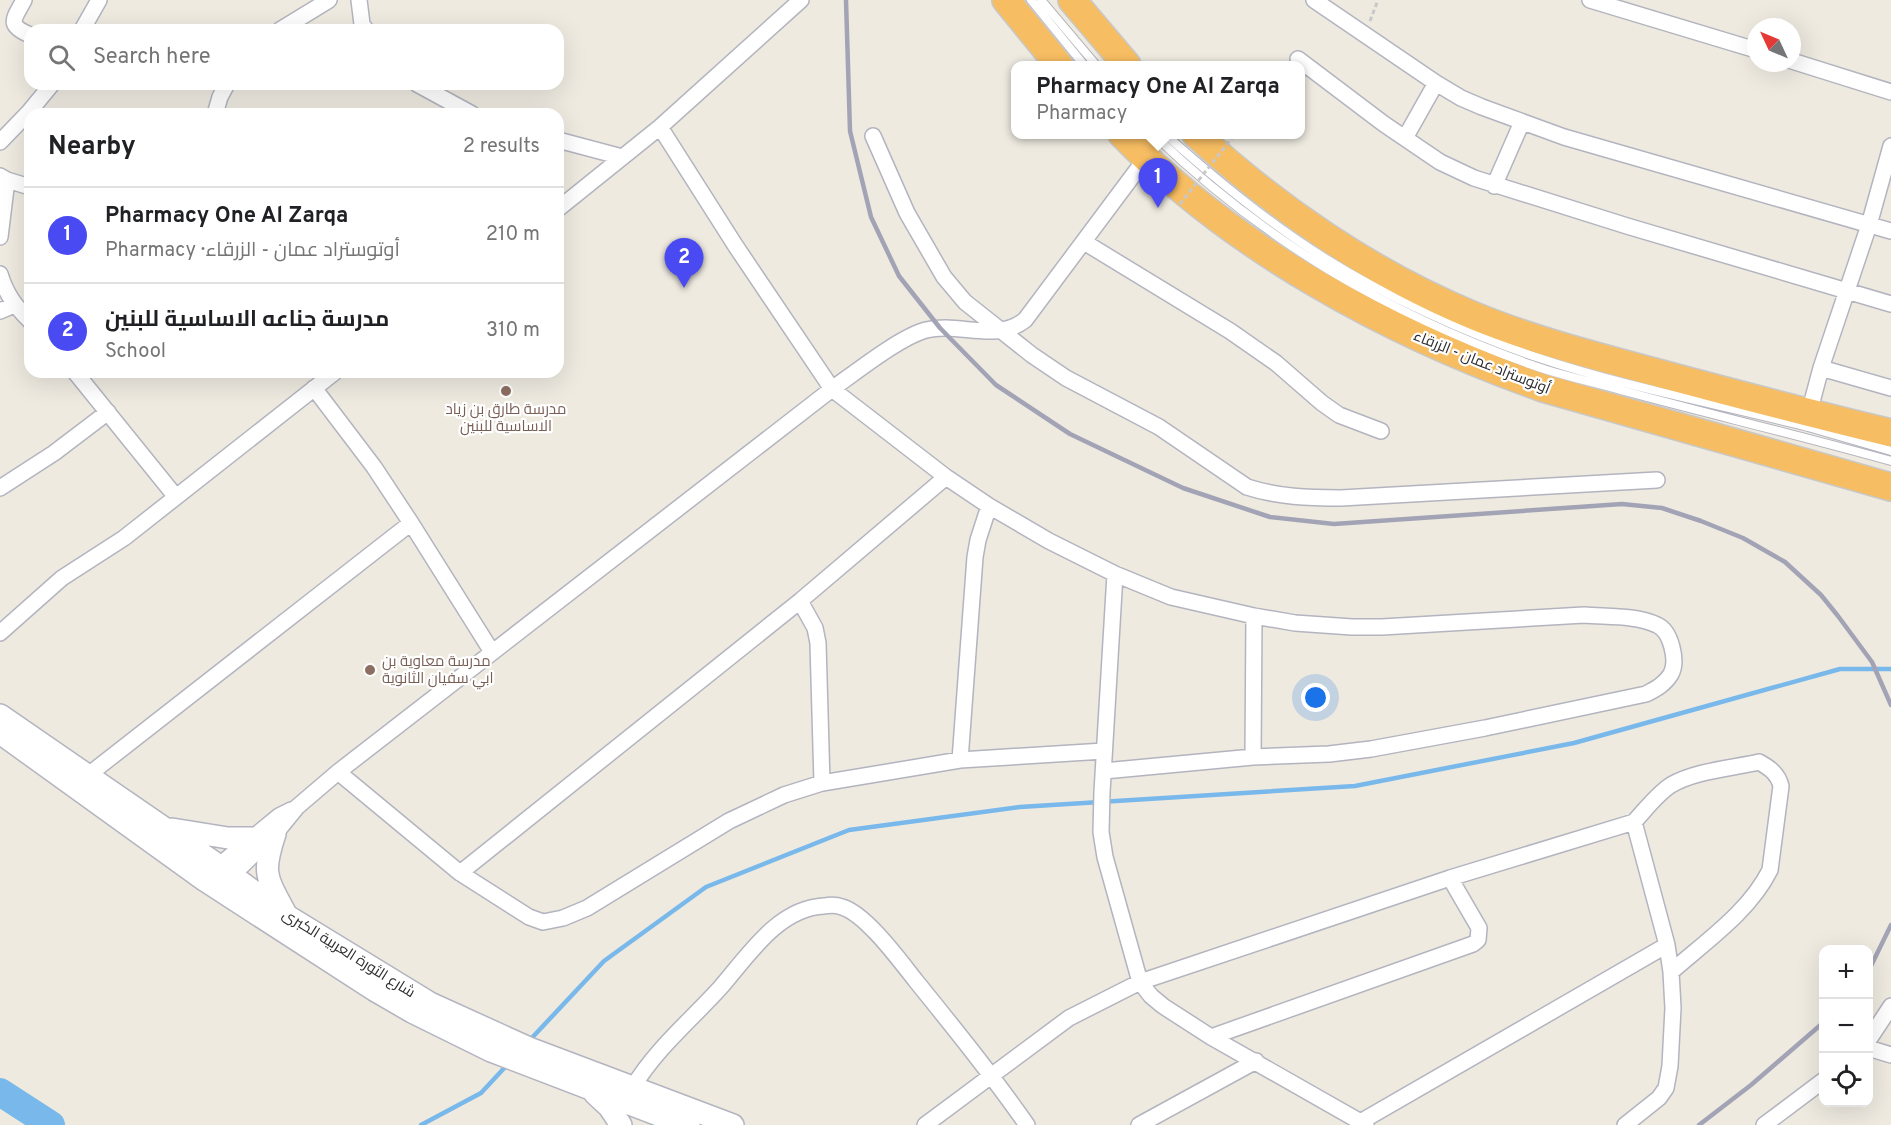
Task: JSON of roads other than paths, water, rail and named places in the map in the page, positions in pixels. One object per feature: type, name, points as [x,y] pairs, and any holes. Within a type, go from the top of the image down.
[{"type":"highway","points":[[1006,0],[1055,61]]},
{"type":"highway","points":[[1072,0],[1122,61]]},
{"type":"highway","name":"أوتوستراد عمان - الزرقاء","points":[[1132,139],[1150,146],[1223,220],[1296,270],[1381,319],[1461,356],[1543,388],[1891,487]]},
{"type":"highway","points":[[1201,139],[1272,197],[1344,247],[1385,272],[1470,314],[1544,342],[1891,433]]},
{"type":"main road","name":"شارع الثورة العربية الكبرى","points":[[0,715],[165,828],[218,878],[286,915],[496,1044]]},
{"type":"main road","name":"شارع الثورة العربية الكبرى","points":[[0,733],[218,878],[374,990],[412,1012],[525,1055],[633,1087],[683,1119]]},
{"type":"main road","points":[[165,828],[228,838],[251,838]]},
{"type":"main road","points":[[275,834],[266,863],[266,872],[286,915]]},
{"type":"main road","name":"شارع الثورة العربية الكبرى","points":[[525,1055],[591,1089],[683,1119],[733,1125]]},
{"type":"main road","points":[[591,1089],[609,1107],[621,1125]]},
{"type":"street","points":[[24,0],[14,18],[14,26],[24,32]]},
{"type":"street","points":[[85,24],[99,0]]},
{"type":"street","points":[[290,24],[329,0]]},
{"type":"street","points":[[359,0],[363,24]]},
{"type":"street","points":[[564,204],[660,127],[801,0]]},
{"type":"street","points":[[1314,0],[1461,98],[1564,137],[1891,231]]},
{"type":"street","points":[[1590,0],[1747,47]]},
{"type":"street","points":[[1305,64],[1440,162],[1474,178],[1494,186],[1891,304]]},
{"type":"street","points":[[1801,64],[1891,92]]},
{"type":"street","points":[[1405,138],[1436,83]]},
{"type":"street","points":[[32,108],[47,90]]},
{"type":"street","points":[[217,108],[224,90]]},
{"type":"street","points":[[428,90],[461,108]]},
{"type":"street","points":[[0,142],[24,117]]},
{"type":"street","points":[[1494,186],[1522,122]]},
{"type":"street","points":[[660,127],[832,389],[946,477],[989,506],[1049,541],[1115,574],[1171,597],[1254,616],[1295,623],[1352,627],[1584,615],[1615,617],[1655,624],[1664,628],[1674,662],[1672,672],[1666,681],[1646,694],[1485,728],[1371,749],[1329,754],[1253,757],[1104,771]]},
{"type":"street","points":[[873,136],[908,213],[944,277],[965,302],[1066,378],[1159,427],[1234,480],[1261,492],[1292,497],[1341,498],[1657,480]]},
{"type":"street","points":[[564,142],[622,157]]},
{"type":"street","points":[[218,878],[275,834],[297,807],[338,772],[832,389],[909,337],[924,331],[940,328],[982,332],[1001,331],[1025,320],[1084,242],[1150,146]]},
{"type":"street","points":[[1809,413],[1821,368],[1869,225],[1891,146]]},
{"type":"street","points":[[0,237],[3,178],[24,185]]},
{"type":"street","points":[[1084,242],[1267,356],[1322,404],[1339,415],[1381,431]]},
{"type":"street","points":[[0,274],[7,308],[24,318]]},
{"type":"street","points":[[1821,368],[1891,388]]},
{"type":"street","points":[[80,378],[176,497]]},
{"type":"street","points":[[0,633],[62,578],[110,549],[327,378]]},
{"type":"street","points":[[314,388],[374,467],[492,652]]},
{"type":"street","points":[[0,488],[54,453],[108,412]]},
{"type":"street","points":[[460,873],[800,600],[946,477]]},
{"type":"street","points":[[960,760],[975,557],[989,506]]},
{"type":"street","points":[[87,776],[411,523]]},
{"type":"street","points":[[1115,574],[1101,792],[1101,832],[1105,857],[1140,982],[1163,1006],[1211,1037],[1364,1123],[1667,945]]},
{"type":"street","points":[[800,600],[815,628],[818,643],[822,783]]},
{"type":"street","points":[[1253,757],[1254,616]]},
{"type":"street","points":[[338,772],[460,873],[529,917],[543,922],[563,918],[587,908],[729,821],[784,795],[822,783],[960,760],[1104,751]]},
{"type":"street","points":[[926,1125],[1069,1018],[1140,982],[1450,878],[1634,822],[1665,789],[1674,783],[1705,773],[1759,762],[1774,771],[1781,786],[1770,870],[1764,883],[1745,906],[1671,972]]},
{"type":"street","points":[[218,878],[251,838],[279,816],[297,807]]},
{"type":"street","points":[[1625,1125],[1659,1098],[1666,1089],[1670,1066],[1673,1008],[1667,945],[1634,822]]},
{"type":"street","points":[[1211,1037],[1473,944],[1478,940],[1479,927],[1450,878]]},
{"type":"street","points":[[633,1087],[654,1055],[775,927],[806,909],[825,906],[843,907],[861,919],[884,942],[993,1075],[1027,1125]]},
{"type":"street","points":[[1873,1035],[1891,1006]]},
{"type":"street","points":[[1873,1049],[1891,1055]]},
{"type":"street","points":[[1138,1125],[1256,1061]]},
{"type":"street","points":[[1764,1125],[1819,1084]]},
{"type":"lane","points":[[1031,0],[1080,61]]},
{"type":"lane","points":[[1041,0],[1092,61]]},
{"type":"lane","points":[[1170,139],[1240,198],[1324,258],[1449,322],[1536,357],[1649,389],[1809,428],[1891,451]]},
{"type":"lane","points":[[1150,146],[1213,189],[1291,248],[1355,286],[1438,327],[1534,366],[1891,461]]},
{"type":"waterway","points":[[528,1042],[604,961],[706,887],[849,830],[1020,807],[1355,786],[1574,743],[1840,669],[1891,669]]},
{"type":"waterway","points":[[421,1125],[481,1093],[508,1064]]},
{"type":"waterway","points":[[0,1092],[51,1125]]},
{"type":"railway","points":[[846,0],[850,131],[871,217],[899,276],[940,328],[996,385],[1070,434],[1183,488],[1270,517],[1334,524],[1622,504],[1662,508],[1701,521],[1743,538],[1785,562],[1821,595],[1872,662],[1891,705]]},
{"type":"railway","points":[[1873,962],[1891,925]]},
{"type":"railway","points":[[1699,1125],[1751,1085],[1819,1026]]},
{"type":"place","name":"Pharmacy One Al Zarqa","points":[[1158,208]]},
{"type":"place","name":"مدرسة جناعه الاساسية للبنين","points":[[684,288]]},
{"type":"place","name":"مدرسة طارق بن زياد الاساسية للبنين","points":[[506,391]]},
{"type":"place","name":"مدرسة معاوية بن ابي سفيان الثانوية","points":[[370,670]]}]
